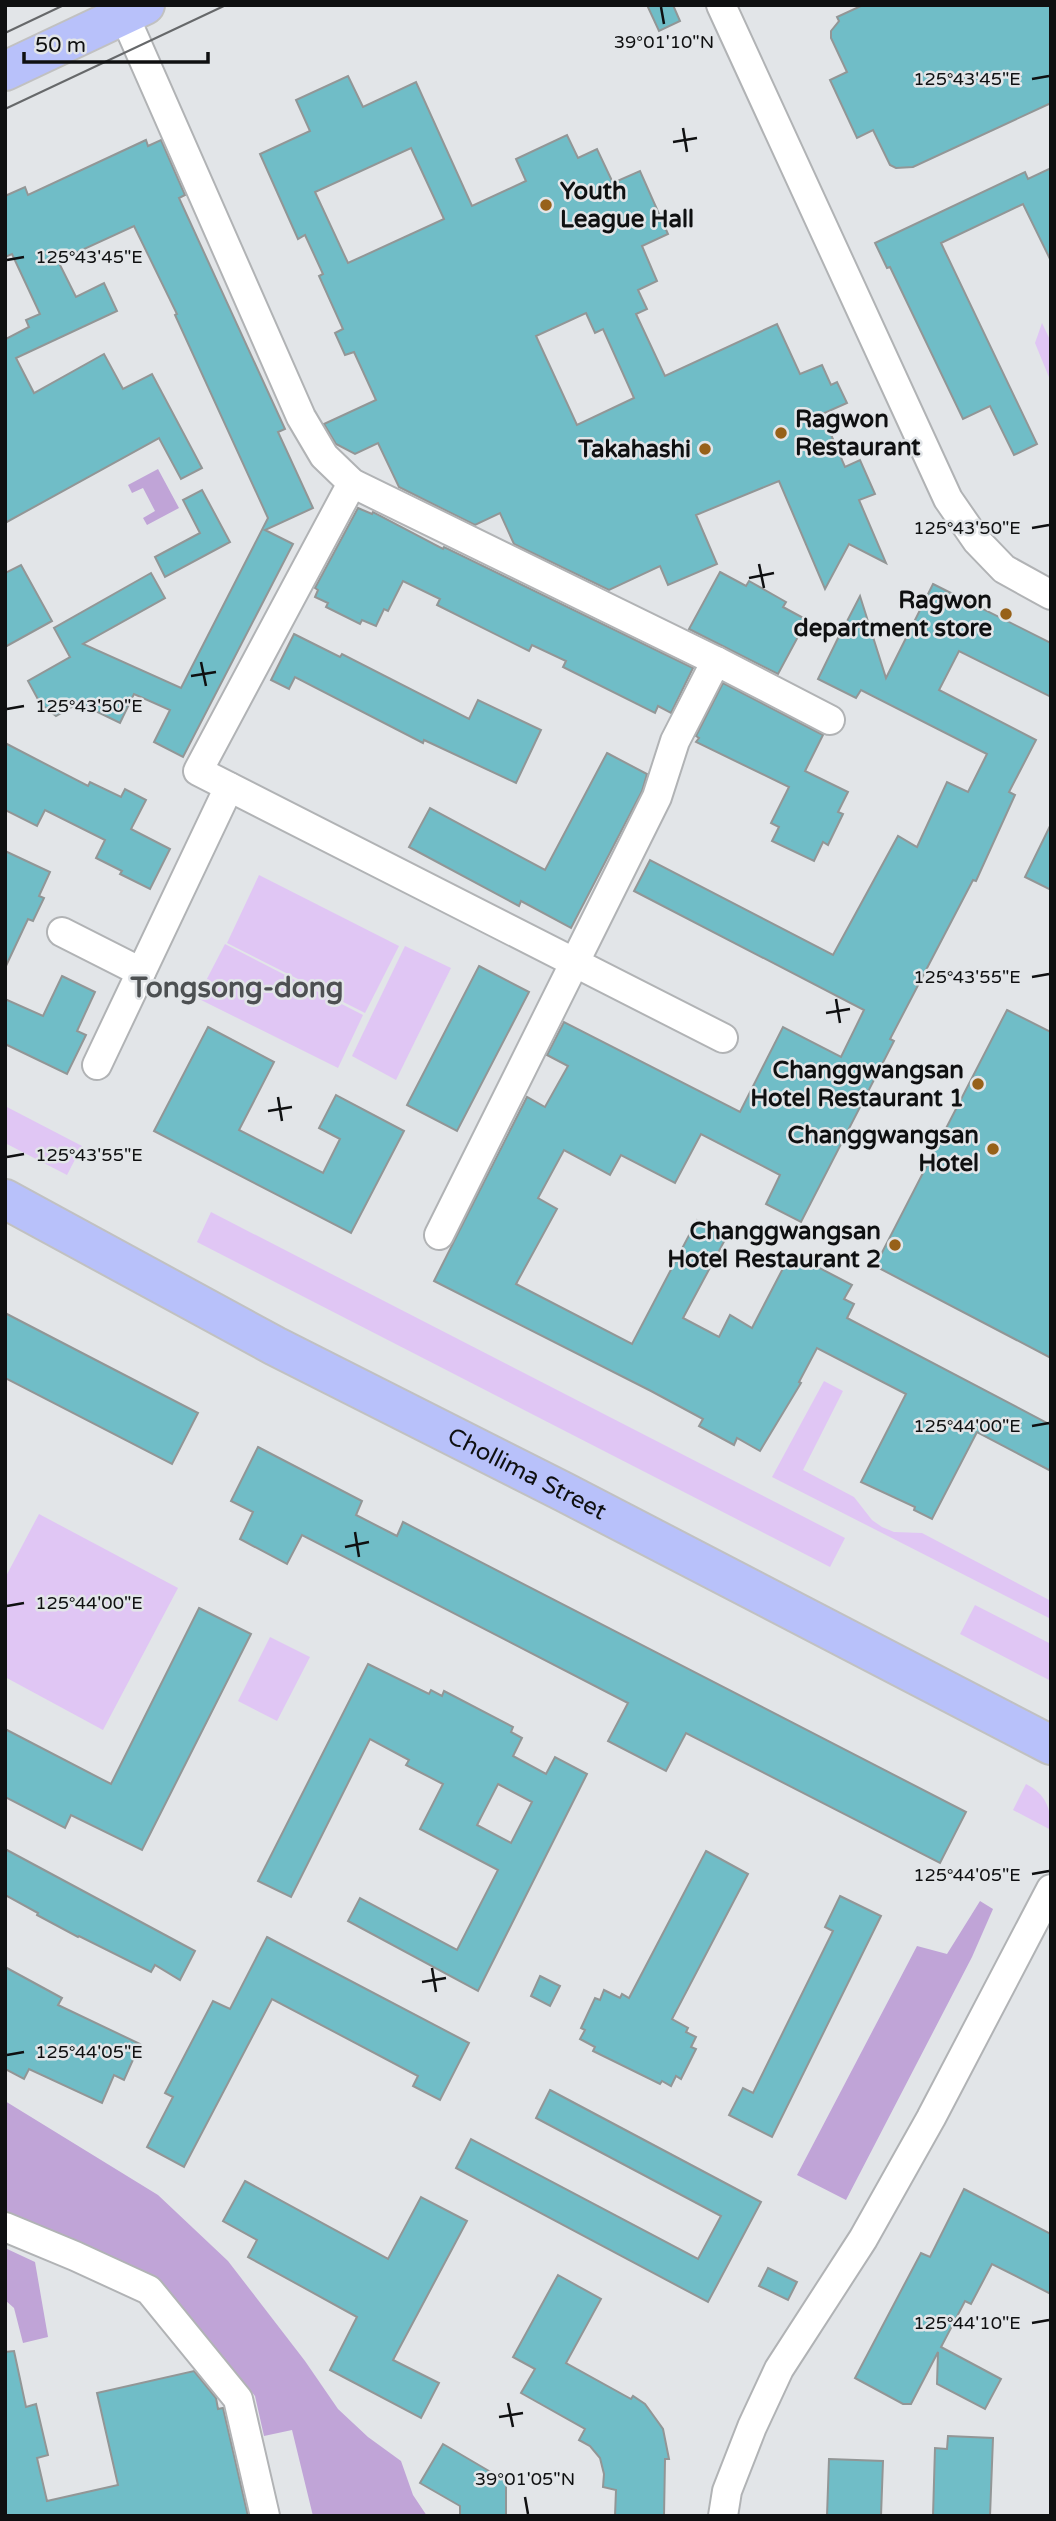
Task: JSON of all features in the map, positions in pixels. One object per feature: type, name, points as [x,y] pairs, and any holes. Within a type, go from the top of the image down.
[{"type":"main road","points":[[5,71],[134,10]]},
{"type":"main road","name":"Chollima Street","points":[[5,1199],[275,1346],[1051,1745]]},
{"type":"street","points":[[721,5],[948,499],[976,541],[1004,569],[1051,595]]},
{"type":"street","points":[[134,10],[301,417],[324,456],[352,483],[716,661],[830,720]]},
{"type":"street","points":[[352,483],[198,771],[723,1038]]},
{"type":"street","points":[[439,1235],[657,797],[675,741],[716,661]]},
{"type":"street","points":[[97,1065],[229,787]]},
{"type":"street","points":[[62,932],[141,972]]},
{"type":"street","points":[[723,2516],[727,2491],[779,2369],[863,2239],[932,2118],[1051,1889]]},
{"type":"street","points":[[5,2227],[149,2290],[238,2399],[265,2516]]},
{"type":"shaded area","points":[[1042,323],[1051,342],[1051,382],[1035,343]]},
{"type":"shaded area","points":[[158,469],[179,508],[147,525],[143,518],[155,511],[143,488],[132,493],[128,485]]},
{"type":"shaded area","points":[[259,875],[399,946],[365,1013],[227,943]]},
{"type":"shaded area","points":[[225,944],[363,1015],[338,1068],[197,998]]},
{"type":"shaded area","points":[[405,946],[451,968],[396,1080],[352,1056]]},
{"type":"shaded area","points":[[5,1106],[82,1146],[67,1175],[5,1143]]},
{"type":"shaded area","points":[[211,1212],[845,1538],[830,1567],[197,1242]]},
{"type":"shaded area","points":[[824,1381],[843,1391],[803,1470],[854,1497],[872,1520],[882,1527],[894,1532],[922,1533],[1051,1601],[1051,1619],[772,1477]]},
{"type":"shaded area","points":[[39,1514],[178,1588],[103,1730],[5,1677],[5,1578]]},
{"type":"shaded area","points":[[975,1605],[1051,1644],[1051,1681],[960,1634]]},
{"type":"shaded area","points":[[270,1637],[310,1657],[277,1721],[238,1701]]},
{"type":"shaded area","points":[[1026,1784],[1043,1797],[1050,1815],[1051,1830],[1013,1810]]},
{"type":"shaded area","points":[[980,1901],[993,1909],[972,1957],[846,2200],[797,2175],[917,1946],[947,1954]]},
{"type":"shaded area","points":[[5,2101],[158,2195],[228,2261],[305,2361],[338,2409],[368,2437],[401,2461],[413,2495],[427,2516],[313,2516],[292,2430],[264,2436],[255,2396],[159,2279],[5,2212]]},
{"type":"shaded area","points":[[5,2248],[35,2262],[48,2337],[23,2343],[14,2308],[5,2300]]},
{"type":"building","points":[[647,5],[673,5],[680,21],[659,31]]},
{"type":"building","points":[[863,5],[1051,5],[1051,103],[913,167],[896,168],[890,165],[873,130],[857,138],[830,80],[847,72],[831,38],[831,31],[839,21],[837,17]]},
{"type":"building","points":[[348,76],[363,107],[416,82],[472,206],[526,181],[516,159],[567,135],[578,158],[597,149],[613,183],[640,171],[668,234],[642,246],[657,281],[638,290],[647,309],[636,314],[665,376],[777,324],[800,374],[822,365],[831,385],[837,382],[847,403],[822,414],[845,467],[860,460],[875,494],[859,500],[886,563],[849,544],[825,589],[779,481],[696,515],[717,564],[668,585],[660,566],[609,590],[514,544],[500,513],[475,525],[399,487],[378,443],[355,454],[336,444],[324,424],[376,400],[354,352],[345,355],[335,333],[343,329],[319,276],[323,274],[305,235],[298,239],[260,154],[310,131],[296,100]],"holes":[[[411,148],[444,219],[348,263],[315,192]],[[586,313],[595,333],[603,329],[634,398],[577,425],[536,336]]]},
{"type":"building","points":[[146,140],[148,146],[161,140],[185,195],[179,198],[285,429],[278,432],[313,508],[265,530],[293,544],[183,757],[154,742],[170,710],[134,694],[120,723],[79,703],[56,716],[40,703],[28,681],[70,657],[54,628],[151,573],[165,598],[83,644],[181,688],[268,518],[175,315],[177,314],[134,226],[58,261],[76,297],[104,283],[117,311],[16,358],[34,393],[104,354],[123,389],[152,374],[202,468],[181,479],[159,438],[5,523],[5,337],[6,339],[29,327],[26,320],[40,314],[12,254],[5,257],[5,196],[25,187],[28,195]]},
{"type":"building","points":[[1051,168],[1051,261],[1023,204],[941,243],[1037,444],[1014,455],[990,406],[963,419],[890,267],[887,268],[875,243],[1025,172],[1028,179]]},
{"type":"building","points":[[202,490],[230,542],[165,577],[155,557],[200,533],[183,500]]},
{"type":"building","points":[[358,508],[372,514],[373,512],[443,549],[444,547],[693,668],[671,713],[658,706],[655,713],[563,667],[566,661],[532,645],[529,651],[437,605],[440,599],[403,581],[388,611],[384,609],[376,626],[362,620],[360,624],[326,607],[328,603],[315,597],[318,590],[315,588]]},
{"type":"building","points":[[21,565],[52,621],[5,647],[5,573]]},
{"type":"building","points":[[720,572],[746,586],[749,581],[786,602],[783,607],[807,620],[778,674],[689,629]]},
{"type":"building","points":[[933,584],[1051,643],[1051,697],[959,651],[939,690],[1036,740],[1009,792],[1015,795],[976,881],[973,880],[890,1039],[894,1041],[801,1222],[766,1204],[780,1175],[701,1134],[675,1183],[621,1155],[610,1175],[564,1150],[538,1198],[557,1209],[516,1284],[632,1344],[697,1220],[727,1236],[683,1318],[719,1337],[730,1315],[752,1328],[791,1253],[852,1285],[844,1299],[854,1304],[847,1318],[1051,1425],[1051,1471],[977,1432],[932,1519],[914,1510],[915,1507],[861,1482],[906,1394],[817,1348],[799,1382],[801,1383],[760,1451],[737,1438],[734,1445],[699,1426],[703,1419],[434,1281],[527,1097],[545,1107],[568,1066],[547,1055],[564,1022],[740,1112],[783,1027],[841,1057],[864,1010],[634,891],[650,860],[833,955],[898,836],[917,847],[947,782],[968,792],[987,754],[861,690],[856,698],[818,679],[841,632],[844,634],[842,631],[860,596],[886,678]]},
{"type":"building","points":[[294,634],[340,657],[342,654],[469,719],[478,700],[541,730],[516,783],[424,740],[423,743],[295,677],[289,689],[271,680]]},
{"type":"building","points":[[723,683],[823,735],[805,771],[848,792],[838,812],[843,814],[828,845],[823,842],[814,861],[772,841],[779,827],[771,823],[789,787],[696,742],[699,738],[696,736]]},
{"type":"building","points":[[5,743],[88,786],[90,782],[121,797],[125,789],[146,800],[131,829],[170,849],[150,889],[96,858],[105,840],[45,810],[37,826],[5,810]]},
{"type":"building","points":[[607,753],[647,774],[642,791],[571,928],[521,901],[519,906],[409,847],[430,808],[545,870]]},
{"type":"building","points":[[1051,824],[1051,890],[1025,877]]},
{"type":"building","points":[[5,851],[50,872],[39,896],[44,898],[33,921],[28,919],[5,968]]},
{"type":"building","points":[[479,966],[529,992],[457,1131],[407,1105]]},
{"type":"building","points":[[62,976],[95,992],[77,1031],[86,1035],[67,1074],[5,1044],[5,999],[43,1016]]},
{"type":"building","name":"Changgwangsan Hotel","points":[[1007,1010],[1051,1032],[1051,1358],[875,1266]]},
{"type":"building","points":[[208,1027],[274,1062],[239,1130],[323,1173],[340,1139],[319,1128],[336,1095],[404,1131],[351,1233],[154,1131]]},
{"type":"building","points":[[5,1313],[198,1413],[172,1464],[5,1378]]},
{"type":"building","points":[[258,1447],[362,1501],[356,1515],[397,1536],[403,1522],[966,1812],[940,1863],[686,1733],[666,1771],[608,1741],[628,1703],[302,1535],[287,1564],[240,1539],[253,1512],[231,1501]]},
{"type":"building","points":[[199,1608],[251,1634],[142,1850],[71,1815],[65,1828],[5,1797],[5,1729],[111,1784]]},
{"type":"building","points":[[368,1664],[429,1694],[431,1690],[442,1696],[444,1691],[513,1727],[511,1732],[522,1738],[513,1756],[546,1774],[555,1757],[587,1774],[478,1991],[348,1921],[360,1898],[457,1950],[498,1870],[420,1829],[443,1784],[406,1765],[409,1760],[370,1739],[291,1897],[258,1881]],"holes":[[[498,1784],[532,1802],[511,1843],[477,1825]]]},
{"type":"building","points":[[5,1849],[195,1951],[180,1980],[155,1965],[151,1972],[78,1937],[5,1895]]},
{"type":"building","points":[[706,1851],[748,1874],[672,2019],[688,2028],[686,2032],[696,2037],[691,2047],[696,2049],[681,2079],[676,2076],[671,2086],[662,2081],[660,2084],[593,2051],[595,2047],[580,2039],[585,2030],[581,2028],[595,1998],[600,2000],[604,1990],[620,1998],[622,1994],[629,1998]]},
{"type":"building","points":[[840,1896],[881,1916],[772,2137],[729,2115],[743,2088],[753,2093],[833,1931],[825,1927]]},
{"type":"building","points":[[267,1937],[469,2043],[440,2100],[413,2086],[418,2076],[272,1999],[184,2167],[147,2147],[173,2097],[165,2093],[213,2001],[230,2009]]},
{"type":"building","points":[[5,1967],[62,1998],[58,2005],[140,2044],[124,2080],[114,2075],[102,2103],[29,2069],[24,2079],[5,2069]]},
{"type":"building","points":[[540,1976],[560,1986],[550,2006],[531,1996]]},
{"type":"building","points":[[550,2090],[761,2202],[708,2302],[456,2168],[471,2139],[698,2259],[721,2216],[536,2118]]},
{"type":"building","points":[[245,2181],[388,2259],[421,2197],[467,2221],[393,2360],[439,2383],[421,2418],[330,2370],[357,2317],[248,2257],[257,2240],[223,2221]]},
{"type":"building","points":[[964,2189],[1051,2234],[1051,2294],[992,2264],[971,2304],[965,2301],[941,2347],[1001,2379],[985,2409],[937,2384],[938,2352],[911,2404],[903,2404],[855,2378],[921,2253],[930,2257]]},
{"type":"building","points":[[768,2268],[797,2282],[788,2300],[759,2286]]},
{"type":"building","points":[[558,2275],[601,2299],[566,2363],[645,2404],[663,2429],[669,2459],[665,2459],[664,2516],[615,2516],[616,2490],[603,2487],[604,2474],[600,2458],[590,2446],[579,2440],[585,2429],[521,2393],[535,2369],[513,2357]]},
{"type":"building","points":[[14,2351],[26,2407],[36,2404],[48,2455],[37,2458],[47,2501],[118,2485],[97,2393],[194,2371],[216,2398],[218,2409],[223,2408],[248,2516],[5,2516],[5,2352]]},
{"type":"building","points":[[948,2436],[993,2438],[990,2516],[933,2516],[935,2448],[947,2449]]},
{"type":"building","points":[[443,2444],[506,2481],[506,2516],[460,2516],[460,2506],[420,2483]]},
{"type":"building","points":[[829,2459],[883,2461],[881,2516],[827,2516]]},
{"type":"tram line","points":[[5,33],[64,5]]},
{"type":"tram line","points":[[5,109],[226,5]]},
{"type":"place","name":"Youth League Hall","points":[[546,205]]},
{"type":"place","name":"Ragwon Restaurant","points":[[781,433]]},
{"type":"place","name":"Takahashi","points":[[705,449]]},
{"type":"place","name":"Ragwon department store","points":[[1006,614]]},
{"type":"place","name":"Changgwangsan Hotel Restaurant 1","points":[[978,1084]]},
{"type":"place","name":"Changgwangsan Hotel","points":[[993,1149]]},
{"type":"place","name":"Changgwangsan Hotel Restaurant 2","points":[[895,1245]]},
{"type":"district","name":"Tongsong-dong","points":[[237,988]]}]
